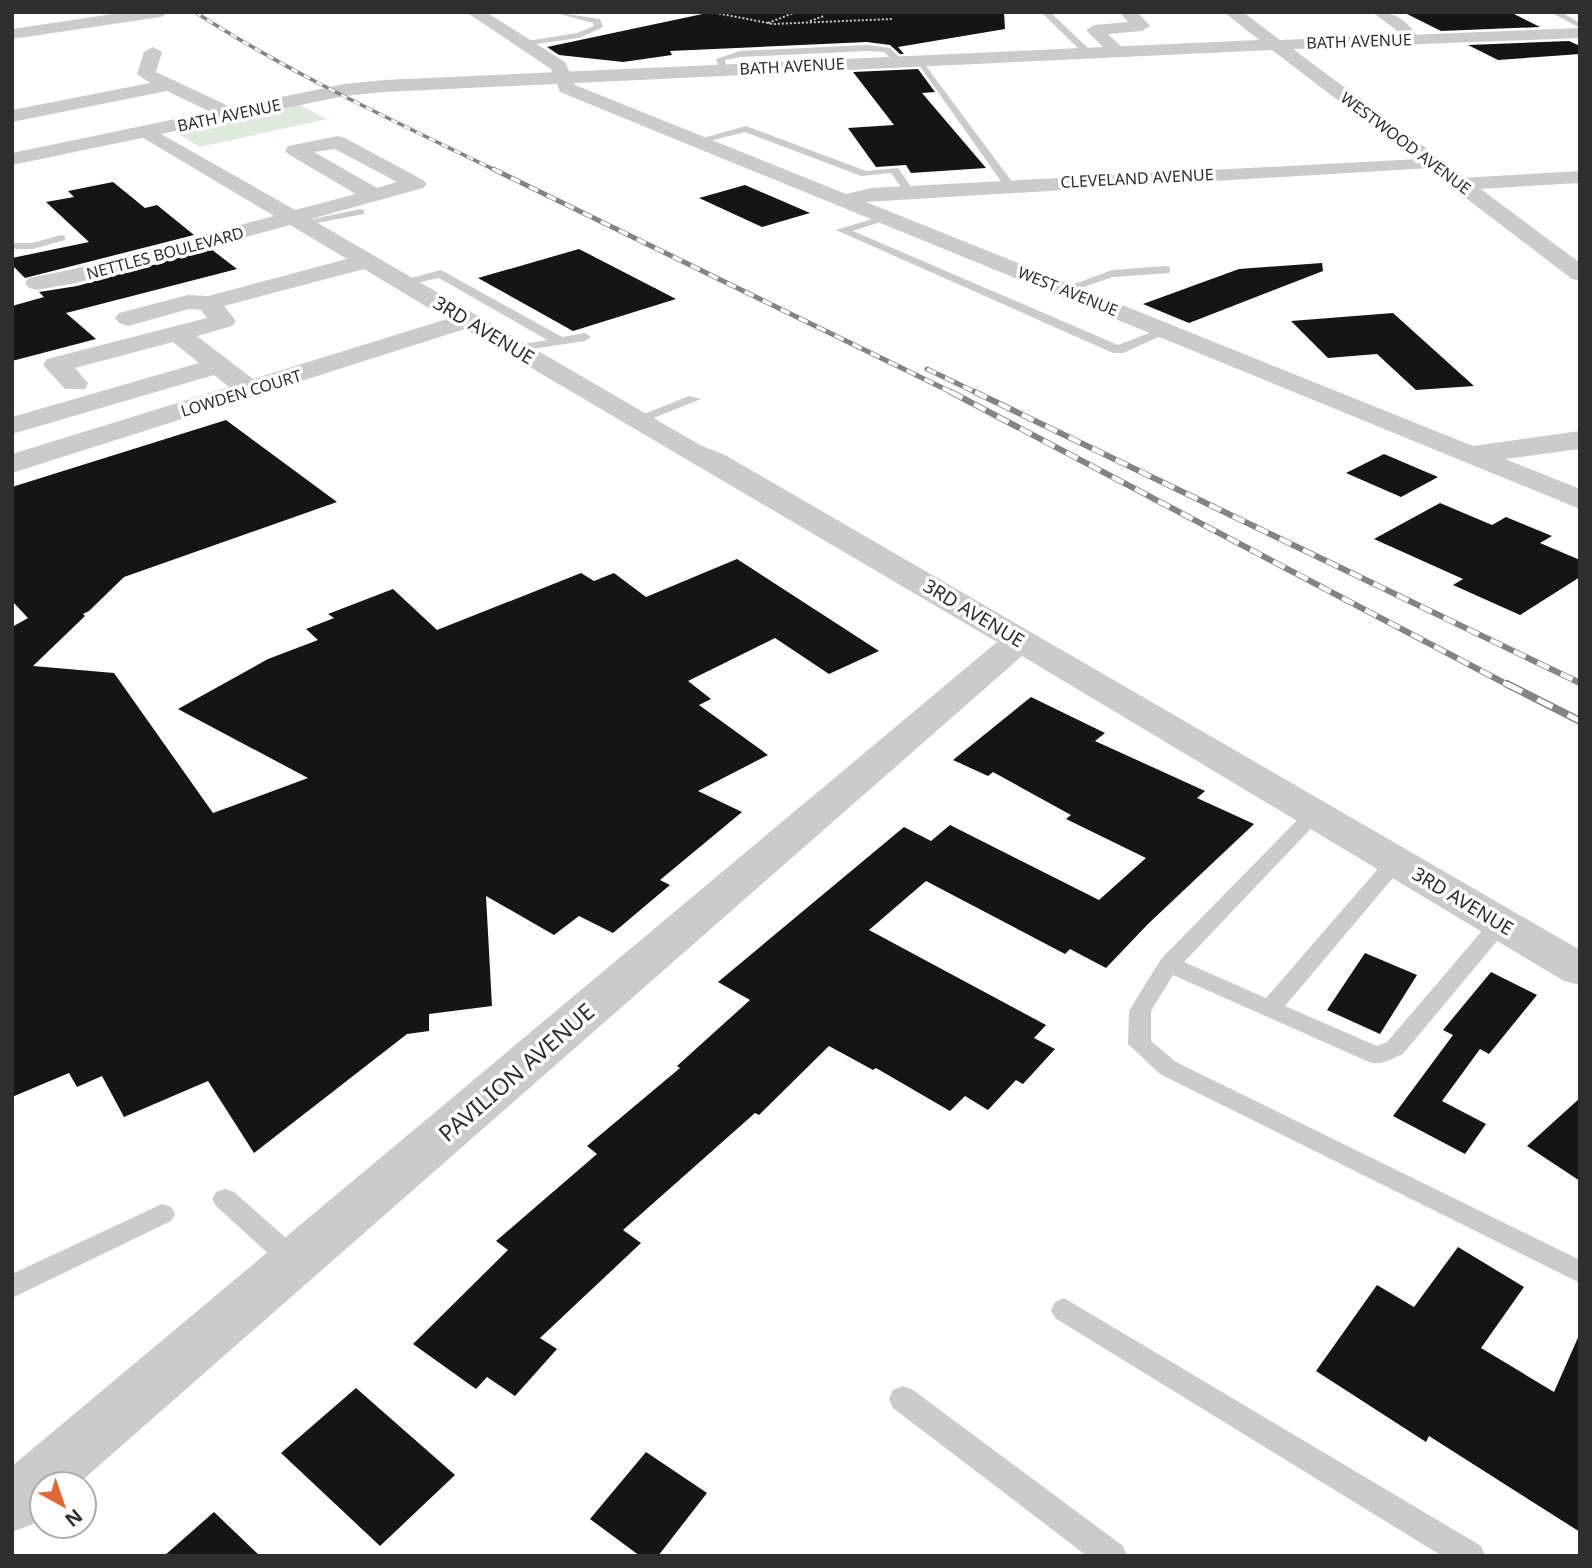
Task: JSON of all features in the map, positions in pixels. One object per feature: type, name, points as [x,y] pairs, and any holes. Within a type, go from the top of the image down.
[{"type":"street","points":[[12,34],[162,12]]},
{"type":"street","name":"WEST AVENUE","points":[[474,12],[559,66],[567,88],[1580,500]]},
{"type":"street","points":[[1117,51],[1094,30],[1142,26],[1127,12]]},
{"type":"street","name":"WESTWOOD AVENUE","points":[[1232,12],[1575,267]]},
{"type":"street","points":[[1380,12],[1401,25],[1411,38]]},
{"type":"street","name":"BATH AVENUE","points":[[12,159],[368,87],[907,60],[1580,33]]},
{"type":"street","points":[[144,64],[146,74],[230,114]]},
{"type":"street","points":[[12,116],[168,85]]},
{"type":"street","name":"3RD AVENUE","points":[[147,132],[636,420],[690,451],[715,461],[1580,970]]},
{"type":"street","name":"NETTLES BOULEVARD","points":[[37,283],[76,276],[367,204],[416,184],[338,142],[295,150],[367,204]]},
{"type":"street","name":"CLEVELAND AVENUE","points":[[845,201],[871,194],[909,191],[1431,162]]},
{"type":"street","points":[[1460,184],[1580,177]]},
{"type":"street","points":[[128,318],[188,302],[208,303],[367,261]]},
{"type":"street","points":[[12,406],[58,392],[75,383],[188,341],[223,321],[208,303]]},
{"type":"street","name":"LOWDEN COURT","points":[[22,460],[469,320]]},
{"type":"street","points":[[188,341],[250,390]]},
{"type":"street","points":[[12,426],[219,365]]},
{"type":"street","points":[[12,435],[22,460]]},
{"type":"street","points":[[1470,455],[1580,440]]},
{"type":"street","name":"PAVILION AVENUE","points":[[12,1504],[1020,640]]},
{"type":"lane","points":[[524,44],[579,36],[599,27],[597,21],[556,12]]},
{"type":"lane","points":[[1045,12],[1087,52]]},
{"type":"lane","points":[[1554,12],[1580,26]]},
{"type":"lane","points":[[907,60],[1009,185]]},
{"type":"lane","points":[[697,141],[746,129],[865,174],[894,170],[909,191]]},
{"type":"lane","points":[[886,218],[842,230],[1118,350],[1166,331]]},
{"type":"lane","points":[[12,246],[33,246],[61,239]]},
{"type":"lane","points":[[1064,290],[1112,274],[1166,270]]},
{"type":"lane","points":[[402,282],[441,274],[557,340]]},
{"type":"lane","points":[[517,349],[584,337]]},
{"type":"lane","points":[[636,420],[694,399]]},
{"type":"lane","points":[[1315,813],[1169,964],[1140,1011],[1140,1044],[1168,1069],[1580,1272]]},
{"type":"lane","points":[[1269,1009],[1395,861]]},
{"type":"lane","points":[[1169,964],[1377,1056],[1395,1048],[1501,923]]},
{"type":"lane","points":[[225,1199],[295,1262]]},
{"type":"lane","points":[[12,1287],[162,1214]]},
{"type":"lane","points":[[1064,1310],[1471,1556]]},
{"type":"lane","points":[[903,1399],[1112,1556]]},
{"type":"path","points":[[711,12],[767,23],[892,19]]},
{"type":"path","points":[[767,23],[796,12]]},
{"type":"path","points":[[806,23],[824,16]]},
{"type":"green space","points":[[299,104],[327,119],[200,147],[179,134],[197,126]]},
{"type":"building","points":[[712,12],[1004,12],[1005,29],[898,47],[904,54],[900,54],[890,45],[867,42],[670,51],[672,55],[623,62],[559,55],[547,47]]},
{"type":"building","points":[[1403,12],[1510,12],[1540,27],[1441,31]]},
{"type":"building","points":[[1569,41],[1580,46],[1580,54],[1498,60],[1468,45]]},
{"type":"building","points":[[918,69],[935,92],[922,93],[986,168],[911,173],[906,165],[876,167],[848,128],[894,125],[853,72]]},
{"type":"building","points":[[113,182],[145,208],[157,205],[194,235],[25,278],[12,265],[12,258],[89,242],[46,202],[74,197],[68,191]]},
{"type":"building","points":[[745,185],[810,213],[762,227],[699,198]]},
{"type":"building","points":[[211,249],[237,269],[66,313],[96,339],[12,361],[12,306],[44,297],[39,292],[77,286]]},
{"type":"building","points":[[579,249],[676,299],[573,331],[478,278]]},
{"type":"building","points":[[1322,263],[1323,271],[1189,323],[1143,304],[1239,269]]},
{"type":"building","points":[[1393,313],[1474,386],[1416,390],[1377,354],[1328,358],[1291,321]]},
{"type":"building","points":[[226,420],[337,502],[124,577],[83,614],[85,616],[33,666],[114,673],[213,813],[308,778],[178,709],[268,659],[318,640],[306,629],[334,618],[328,614],[393,589],[437,630],[581,573],[594,581],[614,573],[646,597],[737,559],[879,651],[829,674],[775,638],[688,681],[711,699],[699,705],[768,755],[698,791],[742,812],[660,880],[670,885],[613,933],[579,916],[554,935],[486,896],[492,1006],[429,1014],[429,1031],[407,1034],[254,1153],[208,1081],[124,1117],[102,1076],[77,1087],[69,1073],[12,1097],[12,627],[28,618],[12,601],[12,487]]},
{"type":"building","points":[[1384,454],[1438,477],[1401,497],[1346,473]]},
{"type":"building","points":[[1440,503],[1492,525],[1506,517],[1552,536],[1540,543],[1580,560],[1580,577],[1520,615],[1453,585],[1463,579],[1374,539]]},
{"type":"building","points":[[1031,697],[1105,733],[1095,741],[1205,791],[1197,798],[1254,824],[1148,924],[1106,968],[1070,949],[1065,954],[926,881],[869,930],[1046,1025],[1034,1038],[1055,1049],[1023,1084],[1016,1080],[988,1110],[965,1096],[950,1111],[876,1068],[873,1070],[829,1046],[759,1115],[755,1113],[623,1230],[641,1243],[540,1338],[557,1349],[515,1396],[487,1377],[476,1389],[413,1344],[508,1250],[496,1241],[597,1154],[587,1146],[680,1068],[677,1066],[750,1000],[718,982],[904,827],[931,841],[950,825],[1099,900],[1146,858],[1066,819],[1071,815],[993,772],[988,776],[953,760]]},
{"type":"building","points":[[1365,953],[1417,975],[1380,1034],[1327,1010]]},
{"type":"building","points":[[1491,972],[1537,995],[1489,1054],[1480,1049],[1442,1101],[1486,1124],[1465,1154],[1393,1116],[1453,1035],[1443,1030]]},
{"type":"building","points":[[1580,1098],[1580,1181],[1527,1146]]},
{"type":"building","points":[[1458,1247],[1524,1287],[1481,1348],[1554,1392],[1580,1333],[1580,1532],[1429,1436],[1426,1442],[1316,1371],[1377,1285],[1414,1307]]},
{"type":"building","points":[[356,1388],[455,1475],[380,1546],[281,1453]]},
{"type":"building","points":[[646,1452],[707,1493],[658,1556],[640,1556],[590,1519]]},
{"type":"building","points":[[214,1512],[260,1556],[164,1556]]},
{"type":"railway","points":[[195,12],[268,56],[497,171]]},
{"type":"railway","points":[[493,169],[952,393]]},
{"type":"railway","points":[[927,369],[979,394]]},
{"type":"railway","points":[[975,392],[1580,683]]},
{"type":"railway","points":[[952,393],[1510,686]]},
{"type":"railway","points":[[1507,684],[1580,721]]}]
